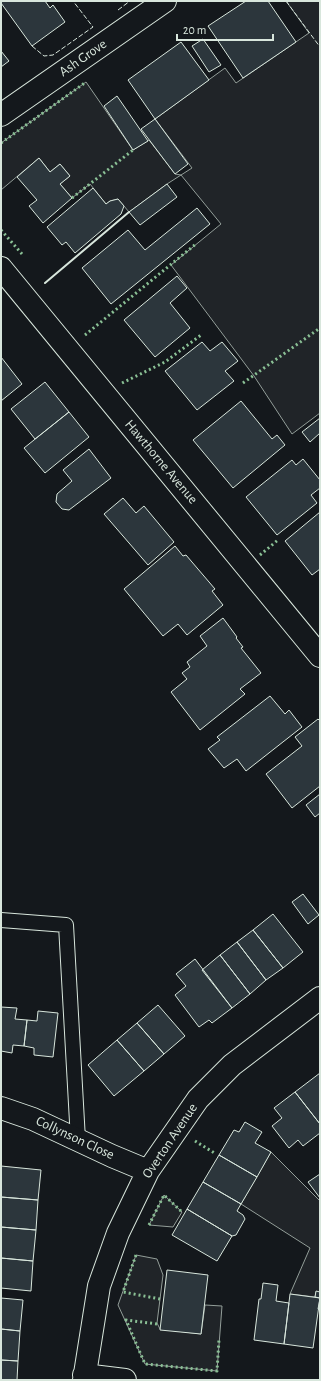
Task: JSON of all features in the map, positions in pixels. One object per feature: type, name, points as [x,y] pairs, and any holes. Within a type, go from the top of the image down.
[{"type":"street","name":"Ash Grove","points":[[1,115],[165,1]]},
{"type":"street","name":"Hawthorne Avenue","points":[[1,268],[320,656]]},
{"type":"street","name":"Overton Avenue","points":[[84,1378],[99,1286],[118,1233],[148,1171],[198,1099],[232,1065],[320,998]]},
{"type":"street","name":"Collynson Close","points":[[1,1108],[33,1119],[148,1171]]},
{"type":"street","points":[[84,1378],[125,1380]]},
{"type":"lane","points":[[1,920],[66,925],[78,1140]]},
{"type":"shaded area","points":[[286,1],[320,1],[320,413],[292,434],[254,376],[171,265],[221,224],[181,175],[192,168],[155,119],[225,68],[236,83],[309,33]]},
{"type":"shaded area","points":[[86,82],[133,150],[149,140],[175,174],[181,175],[129,212],[118,199],[110,201],[106,204],[90,184],[72,198],[60,184],[70,176],[60,164],[50,172],[39,158],[1,190],[1,143]]},
{"type":"shaded area","points":[[271,1152],[320,1201],[320,1292],[316,1292],[315,1297],[290,1294],[310,1248],[241,1204]]},
{"type":"shaded area","points":[[164,1195],[182,1212],[173,1227],[149,1225]]},
{"type":"shaded area","points":[[136,1255],[157,1259],[163,1275],[157,1323],[160,1329],[201,1334],[205,1305],[222,1306],[217,1371],[145,1364],[118,1305]]},
{"type":"building","points":[[1,1],[45,1],[50,8],[53,5],[65,22],[32,46]]},
{"type":"building","points":[[246,1],[268,1],[296,42],[243,78],[208,26]]},
{"type":"building","points":[[203,39],[221,65],[209,72],[192,46]]},
{"type":"building","points":[[181,42],[209,80],[155,119],[128,80]]},
{"type":"building","points":[[1,51],[9,61],[1,67]]},
{"type":"building","points":[[117,96],[148,141],[133,150],[104,106]]},
{"type":"building","points":[[155,119],[188,164],[175,174],[141,129]]},
{"type":"building","points":[[39,158],[50,172],[60,164],[70,176],[60,184],[72,198],[43,223],[29,206],[37,200],[17,177]]},
{"type":"building","points":[[167,184],[177,197],[140,225],[129,212]]},
{"type":"building","points":[[93,188],[106,204],[110,201],[118,199],[124,206],[121,214],[75,253],[66,242],[62,245],[47,227]]},
{"type":"building","points":[[197,208],[210,224],[111,304],[82,268],[128,230],[145,250]]},
{"type":"building","points":[[177,276],[187,288],[170,303],[190,328],[155,357],[124,320]]},
{"type":"building","points":[[202,342],[210,351],[222,342],[238,361],[225,371],[234,381],[197,410],[165,371]]},
{"type":"building","points":[[1,357],[22,384],[1,401]]},
{"type":"building","points":[[45,382],[69,412],[35,439],[11,409]]},
{"type":"building","points":[[241,401],[272,439],[277,435],[285,445],[233,488],[193,440]]},
{"type":"building","points":[[69,412],[89,437],[45,473],[24,448]]},
{"type":"building","points":[[320,418],[320,433],[310,442],[302,432]]},
{"type":"building","points":[[89,449],[111,478],[69,510],[62,509],[56,502],[57,494],[72,481],[63,470]]},
{"type":"building","points":[[303,459],[320,480],[320,488],[311,495],[317,503],[277,535],[246,497],[292,460],[296,465]]},
{"type":"building","points":[[123,498],[136,513],[144,506],[174,542],[148,565],[104,514]]},
{"type":"building","points":[[320,512],[320,569],[312,575],[285,541]]},
{"type":"building","points":[[175,546],[183,556],[186,555],[215,589],[212,591],[223,605],[187,635],[178,624],[163,636],[124,589]]},
{"type":"building","points":[[223,618],[243,647],[241,648],[261,673],[240,689],[245,694],[200,730],[171,692],[187,679],[182,673],[190,667],[187,662],[207,646],[200,636]]},
{"type":"building","points":[[270,696],[285,714],[289,710],[302,727],[246,771],[237,759],[224,768],[208,749],[220,740],[217,737]]},
{"type":"building","points":[[318,719],[320,721],[320,786],[292,808],[266,774],[302,746],[295,737]]},
{"type":"building","points":[[320,794],[320,813],[315,817],[306,805]]},
{"type":"building","points":[[303,894],[319,915],[308,924],[292,902]]},
{"type":"building","points":[[273,914],[303,952],[283,968],[253,930]]},
{"type":"building","points":[[253,930],[283,968],[266,980],[237,942]]},
{"type":"building","points":[[237,942],[266,980],[250,994],[220,955]]},
{"type":"building","points":[[220,955],[250,994],[232,1008],[202,970]]},
{"type":"building","points":[[195,959],[232,1008],[212,1023],[209,1020],[199,1027],[175,995],[186,986],[176,974]]},
{"type":"building","points":[[158,1005],[185,1036],[164,1054],[137,1023]]},
{"type":"building","points":[[1,1007],[17,1008],[15,1019],[27,1020],[24,1046],[13,1045],[12,1053],[1,1051]]},
{"type":"building","points":[[38,1011],[58,1013],[53,1057],[34,1055],[34,1048],[24,1046],[27,1020],[37,1021]]},
{"type":"building","points":[[137,1023],[164,1054],[144,1071],[117,1040]]},
{"type":"building","points":[[117,1040],[144,1071],[114,1096],[88,1065]]},
{"type":"building","points":[[320,1073],[320,1124],[295,1092]]},
{"type":"building","points":[[295,1092],[320,1124],[320,1133],[303,1146],[298,1140],[289,1148],[272,1126],[282,1118],[274,1108]]},
{"type":"building","points":[[245,1122],[262,1132],[255,1143],[271,1152],[257,1177],[219,1155],[234,1130],[239,1132]]},
{"type":"building","points":[[219,1155],[257,1177],[241,1204],[203,1182]]},
{"type":"building","points":[[1,1166],[41,1170],[38,1200],[1,1197]]},
{"type":"building","points":[[320,1174],[320,1198],[308,1182]]},
{"type":"building","points":[[203,1182],[241,1204],[237,1211],[243,1215],[245,1219],[236,1235],[232,1236],[187,1209]]},
{"type":"building","points":[[1,1197],[38,1200],[36,1230],[1,1227]]},
{"type":"building","points":[[187,1209],[232,1236],[217,1261],[172,1235]]},
{"type":"building","points":[[1,1227],[36,1230],[33,1261],[1,1258]]},
{"type":"building","points":[[1,1258],[33,1261],[31,1291],[1,1288]]},
{"type":"building","points":[[167,1270],[208,1275],[201,1334],[160,1330]]},
{"type":"building","points":[[263,1283],[278,1285],[276,1301],[289,1303],[284,1344],[254,1340],[259,1299],[261,1299]]},
{"type":"building","points":[[316,1291],[320,1292],[320,1298],[315,1297]]},
{"type":"building","points":[[290,1294],[320,1298],[313,1348],[284,1344]]},
{"type":"building","points":[[1,1298],[23,1300],[20,1331],[1,1329]]},
{"type":"building","points":[[320,1298],[320,1311],[318,1309]]},
{"type":"building","points":[[1,1329],[20,1331],[18,1361],[1,1360]]},
{"type":"building","points":[[1,1360],[18,1361],[17,1380],[1,1380]]},
{"type":"hedge","points":[[1,143],[86,82]]},
{"type":"hedge","points":[[72,198],[133,150]]},
{"type":"hedge","points":[[1,230],[22,254]]},
{"type":"hedge","points":[[85,335],[197,243]]},
{"type":"hedge","points":[[243,383],[320,328]]},
{"type":"hedge","points":[[122,383],[165,362],[201,335]]},
{"type":"hedge","points":[[260,555],[278,540]]},
{"type":"hedge","points":[[195,1141],[216,1154]]},
{"type":"hedge","points":[[149,1225],[164,1195],[182,1212]]},
{"type":"hedge","points":[[136,1255],[123,1292],[160,1299]]},
{"type":"hedge","points":[[157,1324],[126,1320],[145,1364],[217,1371],[219,1339]]},
{"type":"fence","points":[[32,46],[44,56],[53,55],[93,27],[73,1]]},
{"type":"fence","points":[[118,10],[130,1]]},
{"type":"fence","points":[[286,1],[320,47]]},
{"type":"wall","points":[[45,283],[129,212]]}]
